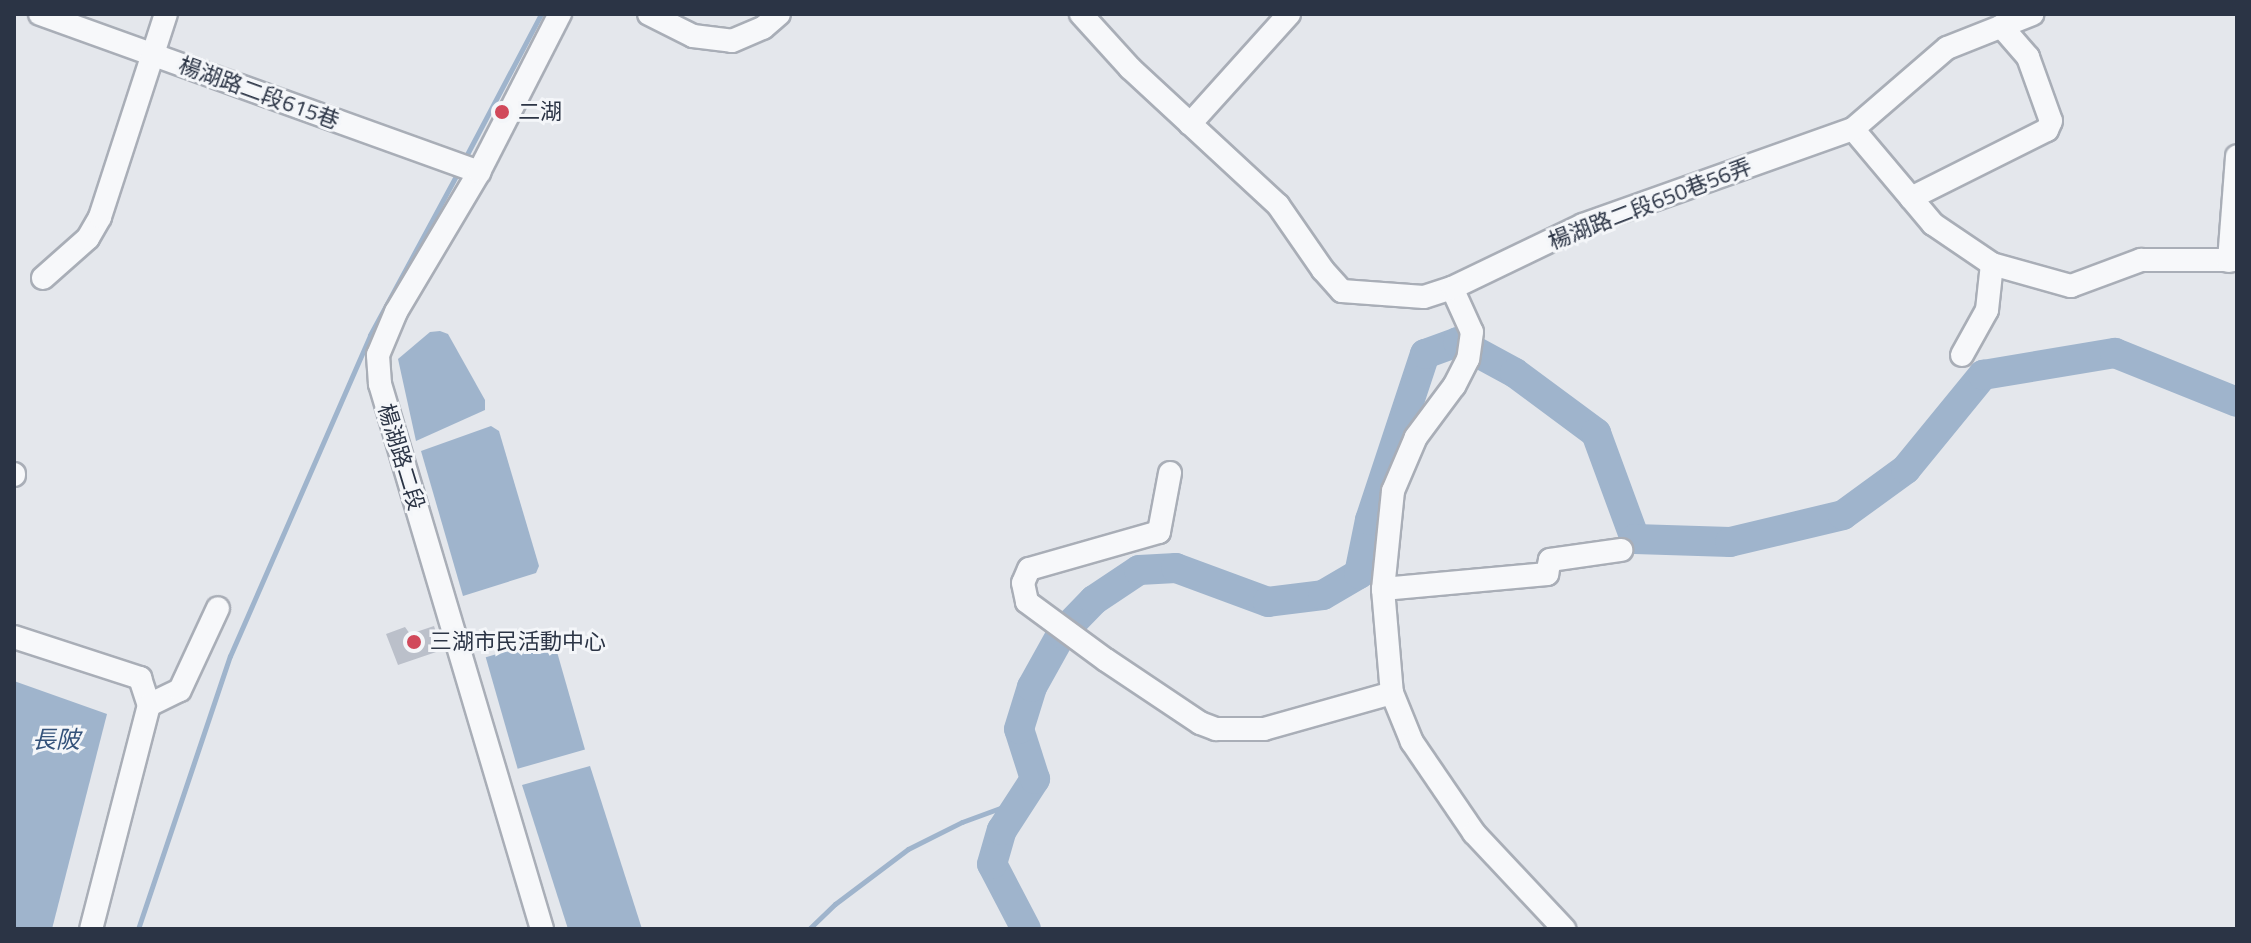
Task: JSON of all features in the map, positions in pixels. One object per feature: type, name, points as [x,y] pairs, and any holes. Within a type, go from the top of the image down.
[{"type":"street","name":"楊湖路二段615巷","points":[[40,14],[479,172]]},
{"type":"street","points":[[43,278],[88,238],[100,217],[166,14]]},
{"type":"street","name":"楊湖路二段","points":[[542,929],[380,384],[378,355],[396,312],[479,172],[560,14]]},
{"type":"street","points":[[649,14],[693,36],[732,41],[763,28],[779,14]]},
{"type":"street","name":"楊湖路二段650巷56弄","points":[[1081,14],[1130,68],[1278,205],[1323,270],[1342,291],[1424,297],[1452,288],[1583,225],[1853,129],[1947,48],[2033,14]]},
{"type":"street","points":[[1190,124],[1289,14]]},
{"type":"street","points":[[1911,198],[2047,130],[2051,121],[2028,57],[2001,26]]},
{"type":"street","points":[[1853,129],[1933,224],[1992,264],[2071,286],[2141,260],[2233,260],[2237,156]]},
{"type":"street","points":[[1962,355],[1987,310],[1992,264]]},
{"type":"street","points":[[1452,288],[1472,332],[1468,359],[1454,386],[1416,437],[1393,491],[1383,589],[1392,693],[1412,742],[1474,833],[1564,929]]},
{"type":"street","points":[[1170,473],[1159,532],[1029,569],[1023,583],[1027,602],[1200,723],[1216,729],[1264,729],[1392,693]]},
{"type":"street","points":[[1383,589],[1547,574],[1550,560],[1621,550]]},
{"type":"street","points":[[149,705],[180,690],[218,608]]},
{"type":"street","points":[[14,637],[140,678],[149,705],[91,929]]},
{"type":"water","points":[[430,332],[448,334],[485,400],[485,410],[416,441],[398,359]]},
{"type":"water","points":[[491,426],[499,431],[539,566],[536,573],[463,596],[421,451]]},
{"type":"water","points":[[553,638],[585,750],[518,769],[486,657]]},
{"type":"water","name":"長陂","points":[[14,681],[107,714],[52,929],[14,929]]},
{"type":"water","points":[[590,766],[642,929],[568,929],[522,785]]},
{"type":"building","name":"三湖市民活動中心","points":[[434,626],[442,650],[398,665],[386,634],[405,627],[410,634]]},
{"type":"waterway","points":[[464,160],[541,14]]},
{"type":"waterway","points":[[138,929],[230,656],[370,335],[458,172]]},
{"type":"waterway","points":[[1026,929],[992,864],[1002,830],[1035,779],[1019,729],[1032,687],[1062,633],[1094,600],[1139,570],[1176,568],[1268,602],[1323,595],[1359,574],[1370,520],[1425,354],[1458,342],[1515,373],[1596,433],[1635,539],[1730,542],[1843,515],[1906,469],[1983,375],[2115,353],[2237,402]]},
{"type":"waterway","points":[[809,929],[835,904],[908,849],[962,822],[1022,800]]},
{"type":"place","name":"二湖","points":[[502,112]]},
{"type":"place","name":"三湖市民活動中心","points":[[414,642]]}]
